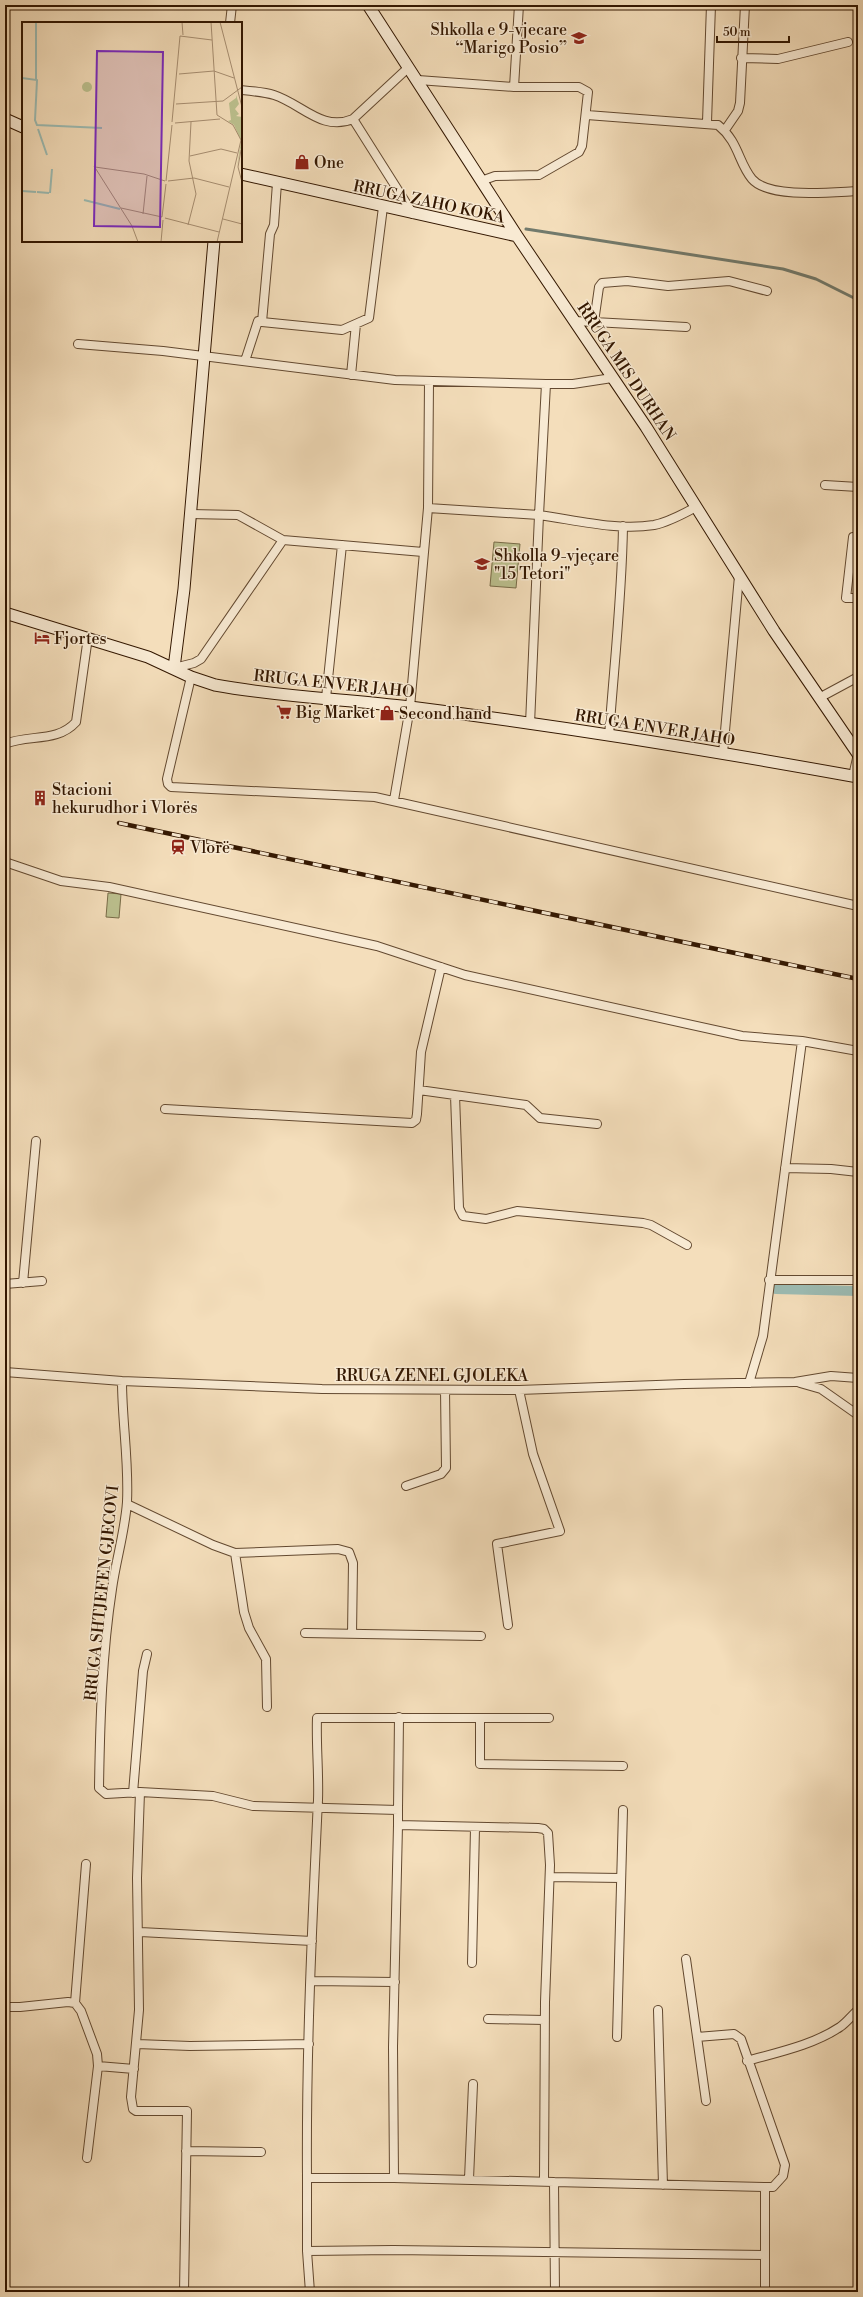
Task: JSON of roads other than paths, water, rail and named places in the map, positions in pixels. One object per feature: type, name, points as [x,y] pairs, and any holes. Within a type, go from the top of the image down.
[{"type":"street","points":[[230,22],[232,5]]},
{"type":"street","name":"RRUGA MIS DURHAN","points":[[368,5],[418,80],[517,236],[646,427],[738,576],[858,754]]},
{"type":"street","points":[[514,87],[519,5]]},
{"type":"street","points":[[707,122],[711,5]]},
{"type":"street","points":[[725,130],[738,111],[740,103],[745,5]]},
{"type":"street","points":[[742,58],[778,59],[848,42]]},
{"type":"street","points":[[242,90],[274,95],[323,121],[344,123],[353,119],[410,68]]},
{"type":"street","points":[[418,80],[514,87],[584,89],[588,92],[587,115],[582,146],[578,152],[539,175],[495,176],[482,181]]},
{"type":"street","points":[[587,115],[707,122],[718,124],[725,130],[738,148],[753,180],[762,185],[774,190],[813,192],[858,191]]},
{"type":"street","points":[[5,119],[22,127]]},
{"type":"street","points":[[353,119],[413,214]]},
{"type":"street","points":[[5,126],[22,127]]},
{"type":"street","name":"RRUGA ZAHO KOKA","points":[[242,174],[413,214],[517,236]]},
{"type":"street","points":[[262,322],[277,183]]},
{"type":"street","points":[[245,361],[258,321],[342,330],[370,318],[383,207]]},
{"type":"street","points":[[214,242],[184,589],[174,668],[194,663],[200,659],[284,540]]},
{"type":"street","points":[[594,322],[599,287],[602,283],[611,281],[627,281],[668,286],[729,281],[767,291]]},
{"type":"street","points":[[574,321],[686,327]]},
{"type":"street","points":[[351,375],[356,324]]},
{"type":"street","points":[[78,344],[203,356],[351,375],[429,382],[572,384],[612,378]]},
{"type":"street","points":[[394,800],[410,707],[428,508],[429,382]]},
{"type":"street","points":[[530,724],[546,384]]},
{"type":"street","points":[[825,485],[858,487]]},
{"type":"street","points":[[428,508],[539,515],[623,526],[655,524],[672,519],[696,507]]},
{"type":"street","points":[[190,514],[238,515],[284,540],[423,552]]},
{"type":"street","points":[[609,736],[616,628],[622,591],[623,526]]},
{"type":"street","points":[[858,537],[853,537],[846,598],[858,598]]},
{"type":"street","points":[[326,698],[342,545]]},
{"type":"street","points":[[723,753],[738,576]]},
{"type":"street","name":"RRUGA ENVER JAHO","points":[[5,613],[148,656],[203,682],[228,687],[410,707],[530,724],[723,753],[856,777]]},
{"type":"street","points":[[5,744],[55,736],[71,728],[76,722],[88,637]]},
{"type":"street","points":[[191,676],[167,780],[171,787],[375,797],[394,800],[858,906]]},
{"type":"street","points":[[819,698],[858,677]]},
{"type":"street","points":[[856,777],[858,754]]},
{"type":"street","points":[[5,862],[61,881],[115,888],[377,946],[441,968],[742,1036],[802,1041],[858,1051]]},
{"type":"street","points":[[165,1109],[412,1123],[416,1120],[422,1044],[441,968]]},
{"type":"street","points":[[749,1383],[763,1336],[769,1280],[802,1041]]},
{"type":"street","points":[[419,1090],[526,1105],[540,1118],[597,1124]]},
{"type":"street","points":[[455,1095],[459,1208],[463,1216],[486,1219],[517,1211],[651,1225],[687,1245]]},
{"type":"street","points":[[23,1283],[36,1141]]},
{"type":"street","points":[[785,1168],[830,1169],[858,1172]]},
{"type":"street","points":[[769,1280],[858,1280]]},
{"type":"street","points":[[5,1284],[42,1281]]},
{"type":"street","name":"RRUGA ZENEL GJOLEKA","points":[[5,1372],[122,1381],[322,1389],[445,1390],[519,1390],[795,1382],[831,1376],[858,1378]]},
{"type":"street","name":"RRUGA SHTJEFEN GJECOVI","points":[[122,1381],[123,1430],[128,1472],[126,1504],[107,1626],[102,1688],[98,1788],[106,1794],[136,1793]]},
{"type":"street","points":[[795,1382],[821,1389],[858,1415]]},
{"type":"street","points":[[406,1486],[441,1474],[446,1468],[445,1390]]},
{"type":"street","points":[[508,1625],[496,1544],[560,1531],[533,1454],[519,1390]]},
{"type":"street","points":[[126,1504],[218,1547],[235,1552],[338,1549],[349,1552],[353,1563],[352,1634]]},
{"type":"street","points":[[235,1552],[248,1623],[266,1659],[268,1707]]},
{"type":"street","points":[[305,1634],[481,1636]]},
{"type":"street","points":[[147,1654],[142,1678],[136,1793],[137,1878],[140,1932],[137,2044],[131,2098],[133,2108],[136,2111],[187,2111],[184,2292]]},
{"type":"street","points":[[394,2178],[393,2047],[399,1717]]},
{"type":"street","points":[[310,2292],[307,2251],[307,2178],[309,2044],[317,1809],[317,1718],[549,1718]]},
{"type":"street","points":[[480,1718],[480,1764],[623,1766]]},
{"type":"street","points":[[136,1793],[197,1794],[229,1799],[253,1806],[317,1809],[398,1810]]},
{"type":"street","points":[[617,2037],[622,1810]]},
{"type":"street","points":[[398,1825],[544,1829],[550,1839],[545,2020],[544,2181]]},
{"type":"street","points":[[472,1963],[475,1828]]},
{"type":"street","points":[[86,1864],[75,2003],[81,2011],[93,2040],[98,2066],[87,2158]]},
{"type":"street","points":[[550,1877],[620,1878]]},
{"type":"street","points":[[140,1932],[312,1941]]},
{"type":"street","points":[[686,1959],[706,2101]]},
{"type":"street","points":[[311,1981],[395,1982]]},
{"type":"street","points":[[5,2007],[68,2002],[75,2003]]},
{"type":"street","points":[[658,2010],[663,2185]]},
{"type":"street","points":[[751,2060],[811,2042],[827,2035],[842,2026],[858,2010]]},
{"type":"street","points":[[488,2019],[545,2020]]},
{"type":"street","points":[[307,2178],[469,2179],[773,2187],[779,2183],[784,2176],[785,2165],[751,2060],[739,2036],[734,2034],[698,2036]]},
{"type":"street","points":[[137,2044],[190,2046],[309,2044]]},
{"type":"street","points":[[98,2066],[134,2069]]},
{"type":"street","points":[[469,2179],[473,2084]]},
{"type":"street","points":[[186,2151],[261,2152]]},
{"type":"street","points":[[554,2182],[555,2292]]},
{"type":"street","points":[[765,2187],[765,2292]]},
{"type":"street","points":[[307,2251],[393,2250],[766,2255]]},
{"type":"waterway","points":[[526,229],[783,269],[816,279],[858,300]]},
{"type":"waterway","points":[[776,1289],[858,1291]]},
{"type":"railway","points":[[119,823],[858,979]]},
{"type":"place","name":"Shkolla e 9-vjecare “Marigo Posio”","points":[[579,38]]},
{"type":"place","name":"One","points":[[302,162]]},
{"type":"place","name":"Shkolla 9-vjeçare \"15 Tetori\"","points":[[482,564]]},
{"type":"place","name":"Fjortes","points":[[42,638]]},
{"type":"place","name":"Big Market","points":[[284,712]]},
{"type":"place","name":"Second hand","points":[[387,713]]},
{"type":"place","name":"Stacioni hekurudhor i Vlorës","points":[[40,798]]},
{"type":"place","name":"Vlorë","points":[[178,847]]}]
